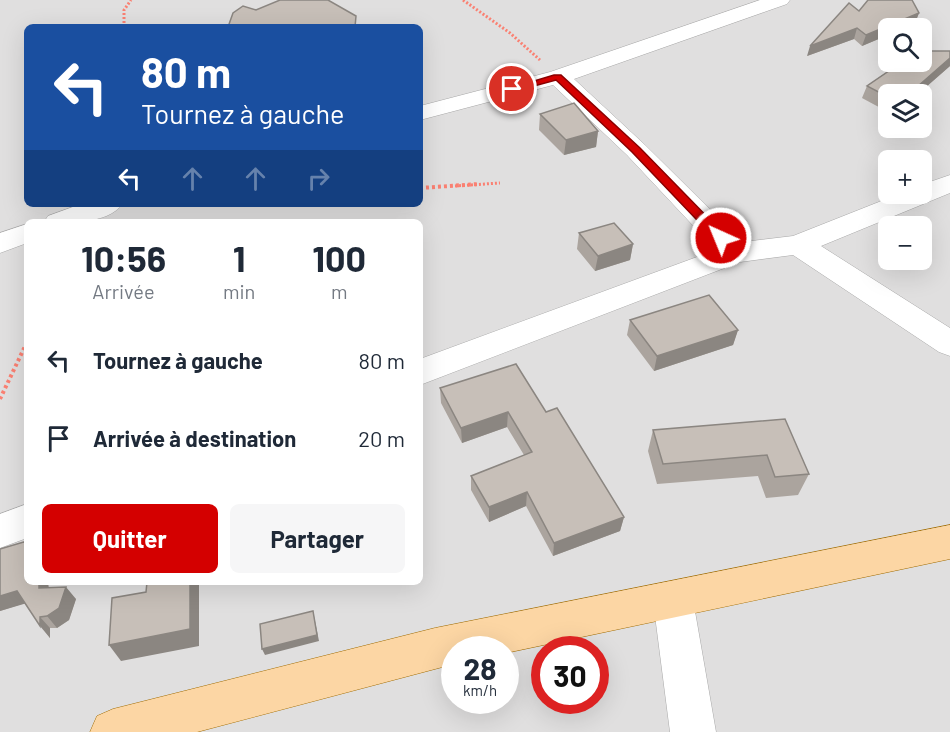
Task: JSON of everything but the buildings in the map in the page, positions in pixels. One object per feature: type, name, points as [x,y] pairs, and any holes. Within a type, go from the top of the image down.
[{"type":"main road","points":[[113,732],[435,648],[950,542]]},
{"type":"street","points":[[423,112],[558,77],[780,0]]},
{"type":"street","points":[[558,77],[636,150],[736,253]]},
{"type":"street","points":[[423,371],[736,253],[798,245],[950,183]]},
{"type":"street","points":[[66,219],[100,207]]},
{"type":"street","points":[[0,243],[24,234]]},
{"type":"street","points":[[798,245],[950,344]]},
{"type":"street","points":[[0,531],[24,522]]},
{"type":"street","points":[[673,600],[693,732]]},
{"type":"path","points":[[124,24],[124,10],[131,0]]},
{"type":"path","points":[[463,0],[510,33],[558,77]]},
{"type":"path","points":[[423,188],[500,183]]},
{"type":"path","points":[[0,399],[24,348]]},
{"type":"shaded area","points":[[0,0],[950,0],[950,732],[0,732]]},
{"type":"route","points":[[512,89],[558,77],[636,150],[721,238]]}]
